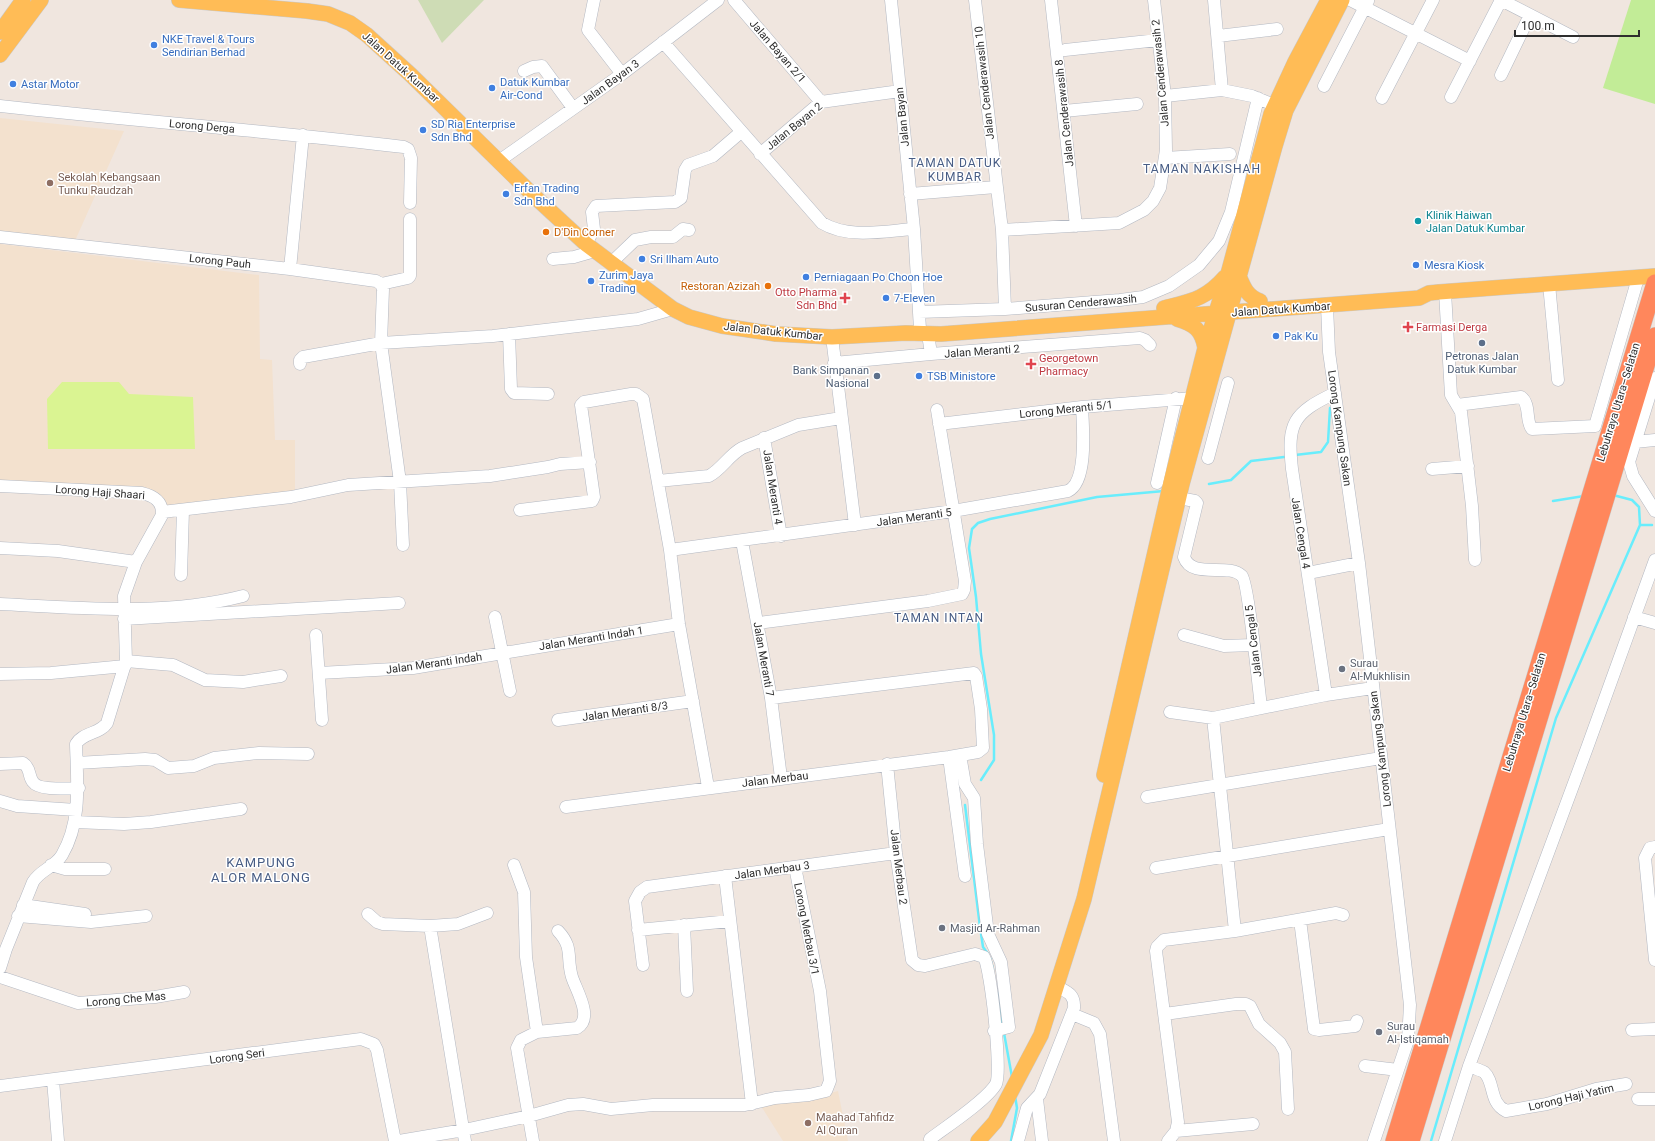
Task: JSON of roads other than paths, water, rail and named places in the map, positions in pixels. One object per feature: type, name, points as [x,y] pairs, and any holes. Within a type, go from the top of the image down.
[{"type":"highway","name":"Lebuhraya Utara–Selatan","points":[[1411,1141],[1593,511],[1655,283]]},
{"type":"highway","name":"Lebuhraya Utara–Selatan","points":[[1394,1141],[1593,511],[1655,336]]},
{"type":"main road","points":[[0,32],[23,0]]},
{"type":"main road","points":[[0,55],[41,0]]},
{"type":"main road","name":"Jalan Datuk Kumbar","points":[[179,0],[314,12],[328,14],[350,23],[367,35],[394,59],[534,196],[590,247],[673,309],[689,317],[736,329],[832,337],[986,330],[1425,291],[1445,292],[1655,276]]},
{"type":"main road","points":[[1168,313],[1206,295],[1234,275],[1274,105],[1328,0]]},
{"type":"main road","points":[[1108,778],[1154,552],[1194,398],[1212,350],[1286,110],[1342,0]]},
{"type":"main road","points":[[978,1141],[995,1122],[1031,1055],[1041,1035],[1058,987],[1074,931],[1077,898],[1196,434],[1212,350],[1225,339],[1233,328],[1265,306],[1246,293],[1234,275]]},
{"type":"main road","name":"Jalan Datuk Kumbar","points":[[1265,306],[1327,306],[1419,298],[1425,291]]},
{"type":"main road","points":[[1168,313],[1197,327],[1212,350]]},
{"type":"main road","name":"Jalan Datuk Kumbar","points":[[918,332],[958,323],[1168,313]]},
{"type":"street","points":[[594,0],[588,30],[622,74]]},
{"type":"street","name":"Jalan Bayan 3","points":[[499,161],[622,74],[718,0]]},
{"type":"street","name":"Jalan Bayan 2/1","points":[[734,0],[821,102]]},
{"type":"street","name":"Jalan Bayan","points":[[891,0],[914,229],[919,312],[918,332],[931,354]]},
{"type":"street","name":"Jalan Cenderawasih 10","points":[[975,0],[1002,230],[1006,309]]},
{"type":"street","name":"Jalan Cenderawasih 8","points":[[1051,0],[1076,226]]},
{"type":"street","name":"Jalan Cenderawasih 2","points":[[1002,230],[1119,223],[1144,210],[1153,201],[1160,188],[1165,158],[1165,96],[1154,0]]},
{"type":"street","points":[[1214,0],[1222,90]]},
{"type":"street","points":[[1350,0],[1366,4],[1416,33],[1470,61]]},
{"type":"street","points":[[1382,98],[1433,0]]},
{"type":"street","points":[[1451,97],[1501,0],[1573,37]]},
{"type":"street","points":[[1324,86],[1366,4]]},
{"type":"street","points":[[1501,75],[1530,15]]},
{"type":"street","points":[[1218,36],[1277,29]]},
{"type":"street","points":[[1065,50],[1158,40]]},
{"type":"street","points":[[663,42],[822,223],[837,230],[858,233],[914,229]]},
{"type":"street","points":[[524,71],[533,67],[542,66],[573,108]]},
{"type":"street","points":[[1165,96],[1222,90],[1258,98],[1274,105]]},
{"type":"street","name":"Jalan Bayan 2","points":[[760,154],[821,102],[900,91]]},
{"type":"street","name":"Susuran Cenderawasih","points":[[919,312],[1006,309],[1142,297],[1169,286],[1199,265],[1219,241],[1231,212],[1258,98]]},
{"type":"street","points":[[1064,111],[1137,104]]},
{"type":"street","name":"Lorong Derga","points":[[0,106],[128,120],[303,135],[404,147],[408,149],[411,158],[410,203]]},
{"type":"street","points":[[553,259],[574,258],[590,247],[594,229],[592,212],[596,206],[676,202],[681,198],[685,170],[688,165],[713,156],[741,132]]},
{"type":"street","points":[[290,269],[303,135]]},
{"type":"street","points":[[1165,158],[1230,154]]},
{"type":"street","points":[[910,194],[996,187]]},
{"type":"street","points":[[403,545],[400,482],[381,343],[383,289],[381,284],[408,278],[410,276],[410,219]]},
{"type":"street","points":[[611,263],[635,240],[651,237],[673,237],[684,229],[689,230]]},
{"type":"street","name":"Lorong Pauh","points":[[0,237],[290,269],[376,281],[381,284]]},
{"type":"street","points":[[1457,405],[1522,397],[1526,402],[1530,426],[1532,429],[1595,426],[1638,278]]},
{"type":"street","points":[[1549,284],[1558,380]]},
{"type":"street","points":[[1445,292],[1451,395],[1461,412],[1468,466],[1476,560]]},
{"type":"street","name":"Lorong Kampung Sakan","points":[[1327,306],[1329,352],[1359,563],[1410,1005],[1410,1030],[1374,1141]]},
{"type":"street","points":[[300,364],[300,360],[303,357],[381,343],[509,334],[638,319],[673,309]]},
{"type":"street","points":[[986,330],[987,350]]},
{"type":"street","points":[[509,334],[511,389],[514,393],[548,394]]},
{"type":"street","points":[[832,337],[855,525]]},
{"type":"street","name":"Jalan Meranti 2","points":[[834,363],[1140,338],[1145,340],[1150,345]]},
{"type":"street","points":[[1655,378],[1629,462],[1629,468],[1655,511]]},
{"type":"street","points":[[1208,458],[1228,383]]},
{"type":"street","name":"Jalan Cengal 4","points":[[1326,695],[1292,469],[1290,442],[1294,424],[1302,412],[1335,393]]},
{"type":"street","points":[[520,510],[592,501],[594,497],[582,404],[636,394],[643,399],[670,550],[679,624],[708,787]]},
{"type":"street","points":[[1157,483],[1176,398]]},
{"type":"street","name":"Lorong Meranti 5/1","points":[[939,424],[1082,407],[1176,398],[1194,398]]},
{"type":"street","name":"Jalan Meranti 5","points":[[670,550],[781,536],[953,511],[1060,493],[1074,489],[1078,482],[1084,445],[1082,407]]},
{"type":"street","points":[[758,623],[959,596],[964,590],[965,585],[937,410]]},
{"type":"street","points":[[658,481],[709,476],[715,473],[734,452],[764,438],[798,425],[841,418]]},
{"type":"street","points":[[1196,434],[1213,439]]},
{"type":"street","name":"Jalan Meranti 4","points":[[764,438],[781,536]]},
{"type":"street","points":[[1635,442],[1655,440]]},
{"type":"street","points":[[0,968],[20,911],[37,875],[62,857],[76,816],[79,788],[76,744],[78,740],[101,729],[107,723],[125,664],[124,596],[136,562],[162,515],[162,512],[292,496],[348,485],[490,476],[564,463],[590,462]]},
{"type":"street","points":[[1432,469],[1468,466]]},
{"type":"street","name":"Lorong Haji Shaari","points":[[0,486],[142,493],[152,495],[158,500],[162,512]]},
{"type":"street","name":"Jalan Cengal 5","points":[[1179,498],[1196,503],[1184,557],[1186,564],[1192,568],[1232,572],[1241,575],[1247,595],[1261,707]]},
{"type":"street","points":[[181,575],[182,510]]},
{"type":"street","name":"Jalan Meranti 7","points":[[742,541],[771,698],[781,778]]},
{"type":"street","points":[[0,548],[58,551],[136,562]]},
{"type":"street","points":[[1446,1141],[1469,1066],[1655,560]]},
{"type":"street","points":[[1308,573],[1359,563]]},
{"type":"street","points":[[124,614],[218,602],[243,596]]},
{"type":"street","points":[[0,604],[124,614],[399,603]]},
{"type":"street","points":[[495,617],[510,691]]},
{"type":"street","points":[[1634,617],[1655,623]]},
{"type":"street","name":"Jalan Meranti Indah 1","points":[[502,652],[679,624]]},
{"type":"street","points":[[316,635],[322,720]]},
{"type":"street","points":[[1184,635],[1224,646],[1253,645]]},
{"type":"street","name":"Jalan Meranti Indah","points":[[319,673],[413,668],[502,652]]},
{"type":"street","points":[[0,674],[51,673],[125,664],[173,666],[205,680],[243,682],[281,676]]},
{"type":"street","name":"Jalan Merbau","points":[[566,807],[708,787],[955,756],[978,752],[983,748],[981,709],[976,676],[974,673],[771,698]]},
{"type":"street","points":[[1170,712],[1214,718],[1261,707],[1373,688]]},
{"type":"street","name":"Jalan Meranti 8/3","points":[[558,720],[693,701]]},
{"type":"street","points":[[1214,718],[1219,786],[1235,931]]},
{"type":"street","points":[[77,763],[146,759],[155,760],[168,768],[194,766],[214,758],[259,753],[308,754]]},
{"type":"street","points":[[955,756],[965,876]]},
{"type":"street","points":[[930,1139],[986,1095],[996,1083],[999,1066],[1000,1030],[1010,1027],[1003,969],[999,956],[988,934],[977,844],[974,798],[965,784],[955,756]]},
{"type":"street","points":[[1147,797],[1381,758]]},
{"type":"street","points":[[0,764],[23,763],[28,768],[32,782],[39,787],[79,788]]},
{"type":"street","name":"Jalan Merbau 2","points":[[887,764],[896,853],[912,960],[918,965],[926,966],[975,954],[984,957],[990,977],[1000,1030]]},
{"type":"street","points":[[0,802],[124,824],[151,822],[240,809]]},
{"type":"street","points":[[1156,868],[1389,829]]},
{"type":"street","points":[[1655,847],[1650,848],[1645,858],[1655,960]]},
{"type":"street","name":"Jalan Merbau 3","points":[[638,930],[635,901],[640,892],[647,887],[896,853]]},
{"type":"street","points":[[51,865],[65,869],[105,869]]},
{"type":"street","points":[[514,865],[524,892],[526,957],[537,1032]]},
{"type":"street","name":"Lorong Merbau 3/1","points":[[752,1104],[774,1098],[824,1092],[828,1090],[830,1081],[820,991],[795,867]]},
{"type":"street","points":[[400,1141],[464,1136],[576,1104],[611,1109],[653,1105],[752,1104],[726,876]]},
{"type":"street","points":[[20,911],[85,914]]},
{"type":"street","points":[[20,911],[91,922],[146,916]]},
{"type":"street","points":[[368,914],[377,922],[384,924],[430,926],[458,924],[487,913]]},
{"type":"street","points":[[1172,1136],[1178,1122],[1156,951],[1160,942],[1164,940],[1235,931],[1336,914],[1343,915]]},
{"type":"street","points":[[1300,920],[1312,1023],[1314,1028],[1319,1030],[1355,1026],[1357,1020]]},
{"type":"street","points":[[643,965],[638,930],[730,921]]},
{"type":"street","points":[[684,925],[687,991]]},
{"type":"street","points":[[430,926],[464,1136]]},
{"type":"street","points":[[532,1141],[530,1116],[517,1048],[522,1040],[537,1032],[577,1028],[584,1019],[581,998],[571,974],[568,945],[558,930]]},
{"type":"street","name":"Lorong Che Mas","points":[[0,977],[78,1003],[155,997],[184,992]]},
{"type":"street","points":[[1042,1141],[1037,1098],[1072,1014],[1075,1000],[1066,991],[1058,987]]},
{"type":"street","points":[[1165,1014],[1236,1004],[1246,1004],[1250,1006],[1259,1024],[1283,1046],[1288,1109]]},
{"type":"street","points":[[1072,1014],[1094,1023],[1100,1034],[1114,1141]]},
{"type":"street","points":[[1632,1030],[1655,1029]]},
{"type":"street","name":"Lorong Seri","points":[[0,1086],[361,1039],[374,1044],[377,1050],[395,1141]]},
{"type":"street","points":[[1365,1066],[1398,1070]]},
{"type":"street","name":"Lorong Haji Yatim","points":[[1469,1066],[1483,1072],[1487,1077],[1497,1104],[1506,1110],[1547,1104],[1596,1089],[1626,1084]]},
{"type":"street","points":[[53,1080],[58,1141]]},
{"type":"street","points":[[1018,1141],[1027,1108],[1032,1100],[1037,1098]]},
{"type":"street","points":[[1638,1099],[1655,1099]]},
{"type":"street","points":[[1172,1136],[1253,1124]]},
{"type":"waterway","points":[[1295,455],[1321,452],[1328,442],[1330,408]]},
{"type":"waterway","points":[[1209,484],[1231,480],[1251,461],[1284,457]]},
{"type":"waterway","points":[[981,780],[994,760],[994,735],[981,654],[976,597],[969,548],[972,529],[978,523],[990,519],[1097,497],[1164,491]]},
{"type":"waterway","points":[[1431,1141],[1556,718],[1640,525],[1639,507],[1632,500],[1613,495]]},
{"type":"waterway","points":[[1553,501],[1584,496]]},
{"type":"waterway","points":[[1640,525],[1652,525]]},
{"type":"waterway","points":[[965,805],[983,947],[988,954]]},
{"type":"waterway","points":[[990,958],[993,969]]},
{"type":"waterway","points":[[998,993],[1003,1026]]},
{"type":"waterway","points":[[1004,1033],[1012,1077]]},
{"type":"waterway","points":[[1011,1141],[1017,1108],[1015,1096]]},
{"type":"place","name":"NKE Travel & Tours Sendirian Berhad","points":[[154,45]]},
{"type":"place","name":"Astar Motor","points":[[13,84]]},
{"type":"place","name":"Datuk Kumbar Air-Cond","points":[[492,88]]},
{"type":"place","name":"SD Ria Enterprise Sdn Bhd","points":[[423,130]]},
{"type":"place","name":"Sekolah Kebangsaan Tunku Raudzah","points":[[50,183]]},
{"type":"place","name":"Erfan Trading Sdn Bhd","points":[[506,194]]},
{"type":"place","name":"Klinik Haiwan Jalan Datuk Kumbar","points":[[1418,221]]},
{"type":"place","name":"D'Din Corner","points":[[546,232]]},
{"type":"place","name":"Sri Ilham Auto","points":[[642,259]]},
{"type":"place","name":"Mesra Kiosk","points":[[1416,265]]},
{"type":"place","name":"Perniagaan Po Choon Hoe","points":[[806,277]]},
{"type":"place","name":"Zurim Jaya Trading","points":[[591,281]]},
{"type":"place","name":"Restoran Azizah","points":[[768,286]]},
{"type":"place","name":"Otto Pharma Sdn Bhd","points":[[845,298]]},
{"type":"place","name":"7-Eleven","points":[[886,298]]},
{"type":"place","name":"Farmasi Derga","points":[[1408,327]]},
{"type":"place","name":"Pak Ku","points":[[1276,336]]},
{"type":"place","name":"Petronas Jalan Datuk Kumbar","points":[[1482,343]]},
{"type":"place","name":"Georgetown Pharmacy","points":[[1031,364]]},
{"type":"place","name":"Bank Simpanan Nasional","points":[[877,376]]},
{"type":"place","name":"TSB Ministore","points":[[919,376]]},
{"type":"place","name":"Surau Al-Mukhlisin","points":[[1342,669]]},
{"type":"place","name":"Masjid Ar-Rahman","points":[[942,928]]},
{"type":"place","name":"Surau Al-Istiqamah","points":[[1379,1032]]},
{"type":"place","name":"Maahad Tahfidz Al Quran","points":[[808,1123]]},
{"type":"district","name":"TAMAN NAKISHAH","points":[[1202,169]]},
{"type":"district","name":"TAMAN DATUK KUMBAR","points":[[955,170]]},
{"type":"district","name":"TAMAN INTAN","points":[[939,618]]},
{"type":"district","name":"KAMPUNG ALOR MALONG","points":[[261,870]]}]
